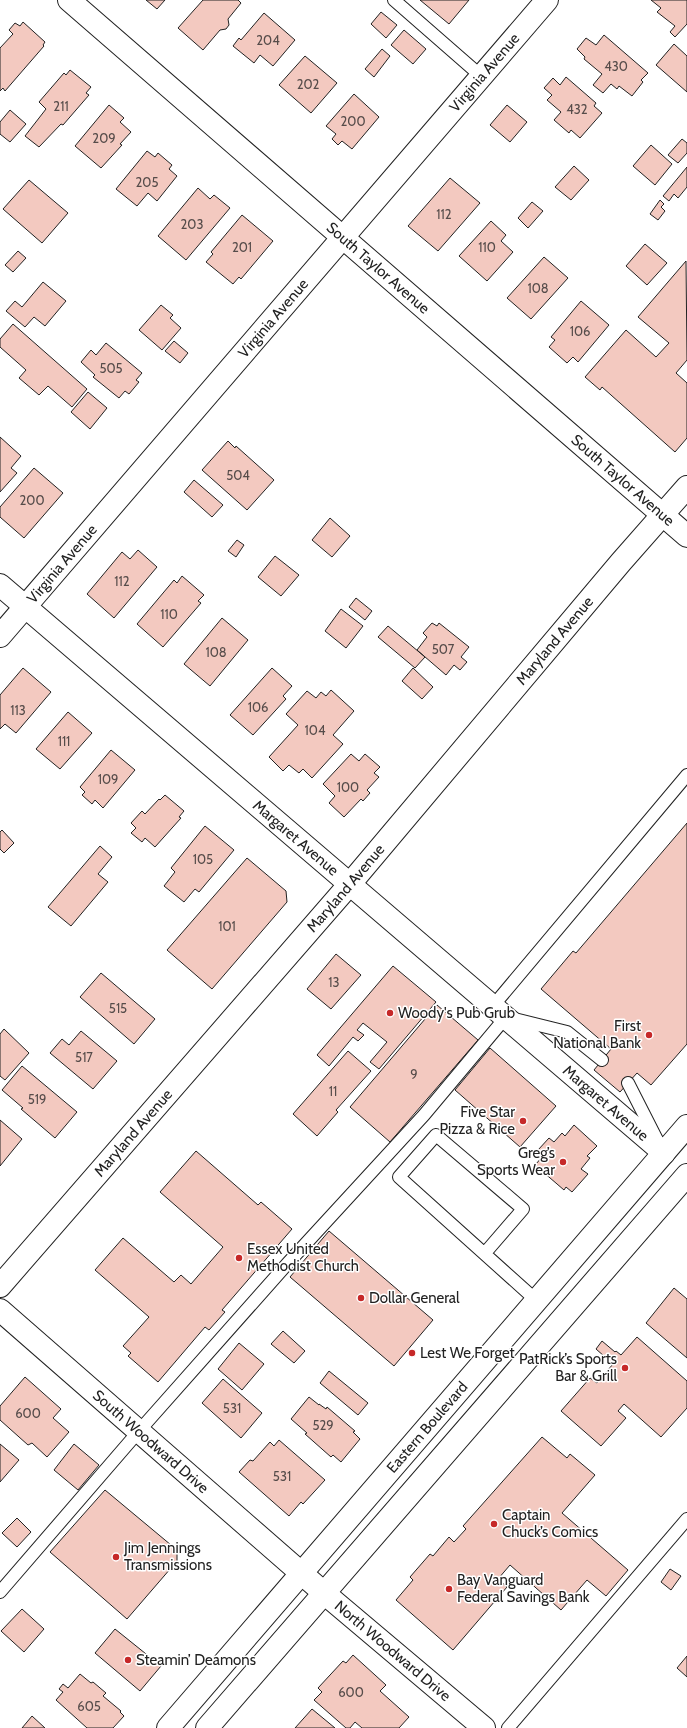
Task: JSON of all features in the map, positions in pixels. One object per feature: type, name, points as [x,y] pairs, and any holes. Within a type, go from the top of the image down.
[{"type":"street","name":"South Taylor Avenue","points":[[69,0],[687,536]]},
{"type":"street","name":"Virginia Avenue","points":[[0,636],[547,0]]},
{"type":"street","name":"Maryland Avenue","points":[[0,1286],[349,885],[687,487]]},
{"type":"street","name":"Margaret Avenue","points":[[0,585],[25,608],[664,1153]]},
{"type":"street","name":"Eastern Boulevard","points":[[168,1728],[687,1126]]},
{"type":"street","name":"Eastern Boulevard","points":[[207,1728],[687,1175]]},
{"type":"street","name":"South Woodward Drive","points":[[0,1310],[302,1573]]},
{"type":"street","name":"North Woodward Drive","points":[[302,1573],[484,1728]]},
{"type":"lane","points":[[394,0],[481,76]]},
{"type":"lane","points":[[0,1592],[139,1431],[288,1263],[424,1115],[499,1012],[687,775]]},
{"type":"lane","points":[[499,1012],[567,1032],[602,1060]]},
{"type":"lane","points":[[628,1083],[664,1153]]},
{"type":"lane","points":[[485,1253],[523,1209],[436,1134],[399,1177],[537,1301]]},
{"type":"lane","points":[[508,1728],[687,1519]]},
{"type":"building","points":[[146,0],[165,0],[157,9]]},
{"type":"building","points":[[203,0],[238,0],[241,3],[228,19],[229,25],[226,29],[220,30],[203,50],[178,28]]},
{"type":"building","points":[[420,0],[469,0],[449,24]]},
{"type":"building","points":[[651,0],[687,0],[687,24],[675,37],[670,32],[675,26],[657,12],[661,8]]},
{"type":"building","points":[[381,12],[397,25],[386,38],[371,24]]},
{"type":"building","points":[[264,13],[295,40],[273,66],[260,55],[254,63],[233,46],[239,38],[241,40]]},
{"type":"building","points":[[23,22],[45,42],[43,45],[44,46],[5,91],[3,88],[0,91],[0,48],[13,34],[9,30],[15,23],[20,26]]},
{"type":"building","points":[[404,30],[426,49],[413,64],[391,45]]},
{"type":"building","points":[[604,35],[648,73],[641,80],[643,82],[632,96],[619,86],[617,89],[611,84],[603,93],[593,85],[602,74],[584,59],[585,57],[577,49],[586,38],[596,45]]},
{"type":"building","points":[[674,44],[687,56],[687,92],[656,65]]},
{"type":"building","points":[[382,49],[390,56],[374,77],[365,69]]},
{"type":"building","points":[[305,56],[337,83],[311,113],[279,85]]},
{"type":"building","points":[[70,70],[91,87],[86,93],[89,95],[63,125],[61,124],[39,147],[25,136],[46,109],[39,102],[64,73],[66,75]]},
{"type":"building","points":[[566,77],[596,103],[594,106],[602,113],[580,138],[571,130],[569,133],[554,120],[561,112],[547,100],[552,95],[544,88],[553,78],[560,85]]},
{"type":"building","points":[[354,94],[379,117],[352,149],[342,141],[338,145],[332,139],[336,134],[326,126]]},
{"type":"building","points":[[109,105],[124,118],[120,122],[131,132],[120,144],[122,145],[101,168],[75,146]]},
{"type":"building","points":[[507,105],[527,122],[510,142],[490,125]]},
{"type":"building","points":[[10,110],[26,124],[10,142],[0,134],[0,122]]},
{"type":"building","points":[[682,139],[687,143],[687,153],[678,163],[668,155]]},
{"type":"building","points":[[651,145],[672,164],[655,185],[633,166]]},
{"type":"building","points":[[147,151],[155,157],[158,153],[172,165],[169,169],[177,176],[157,201],[148,193],[137,206],[116,189]]},
{"type":"building","points":[[574,166],[589,180],[571,200],[555,187]]},
{"type":"building","points":[[687,167],[687,187],[678,198],[674,194],[669,201],[663,196]]},
{"type":"building","points":[[450,178],[480,203],[438,251],[408,226]]},
{"type":"building","points":[[29,180],[68,213],[42,243],[3,209]]},
{"type":"building","points":[[198,188],[210,199],[214,195],[230,208],[186,260],[158,236]]},
{"type":"building","points":[[660,200],[664,204],[661,207],[665,211],[658,220],[650,214]]},
{"type":"building","points":[[532,202],[543,211],[528,228],[518,218]]},
{"type":"building","points":[[242,215],[273,241],[241,279],[239,277],[233,284],[206,262],[213,254],[211,252]]},
{"type":"building","points":[[491,221],[506,235],[501,241],[513,252],[487,281],[459,256]]},
{"type":"building","points":[[645,244],[667,263],[647,285],[626,266]]},
{"type":"building","points":[[18,251],[26,258],[13,272],[5,265]]},
{"type":"building","points":[[544,257],[568,278],[531,319],[507,298]]},
{"type":"building","points":[[686,261],[687,360],[676,373],[687,383],[687,438],[675,452],[602,387],[600,390],[585,377],[626,330],[656,357],[669,343],[638,317]]},
{"type":"building","points":[[43,282],[66,301],[45,326],[34,317],[25,327],[6,311],[15,301],[22,307]]},
{"type":"building","points":[[581,301],[609,325],[578,362],[573,357],[567,363],[549,347],[555,340],[551,337]]},
{"type":"building","points":[[161,305],[173,315],[170,318],[181,328],[162,350],[139,330]]},
{"type":"building","points":[[13,324],[87,389],[72,407],[48,386],[39,395],[19,378],[26,370],[0,347],[0,339]]},
{"type":"building","points":[[174,341],[188,353],[180,363],[165,351]]},
{"type":"building","points":[[106,343],[142,373],[136,380],[139,382],[129,394],[125,391],[119,398],[93,377],[95,375],[81,362],[91,350],[96,355]]},
{"type":"building","points":[[88,392],[107,408],[90,429],[71,412]]},
{"type":"building","points":[[0,437],[21,456],[11,468],[17,473],[0,492]]},
{"type":"building","points":[[228,441],[235,448],[236,446],[274,480],[247,510],[202,470]]},
{"type":"building","points":[[34,468],[63,493],[24,538],[0,517],[0,507]]},
{"type":"building","points":[[194,480],[223,505],[212,517],[184,492]]},
{"type":"building","points":[[330,518],[350,536],[332,557],[312,540]]},
{"type":"building","points":[[237,540],[244,545],[236,557],[228,551]]},
{"type":"building","points":[[138,550],[157,567],[114,618],[87,594],[122,552],[130,559]]},
{"type":"building","points":[[275,556],[299,575],[281,596],[258,577]]},
{"type":"building","points":[[182,576],[204,595],[198,601],[201,603],[163,647],[137,624],[174,580],[177,583]]},
{"type":"building","points":[[356,598],[372,611],[365,620],[349,607]]},
{"type":"building","points":[[341,609],[363,626],[346,648],[325,631]]},
{"type":"building","points":[[222,618],[248,640],[210,686],[184,664]]},
{"type":"building","points":[[432,623],[437,626],[439,623],[469,647],[461,657],[467,662],[460,670],[454,665],[446,675],[417,650],[427,637],[423,633]]},
{"type":"building","points":[[388,626],[425,657],[415,668],[378,637]]},
{"type":"building","points":[[23,668],[51,692],[16,733],[5,724],[0,729],[0,695]]},
{"type":"building","points":[[272,668],[292,686],[283,696],[286,699],[253,735],[230,715]]},
{"type":"building","points":[[413,668],[433,687],[422,699],[402,681]]},
{"type":"building","points":[[331,690],[354,711],[333,735],[343,744],[312,778],[303,769],[299,773],[289,765],[283,771],[269,757],[298,725],[286,714],[307,691],[316,698],[321,692],[326,696]]},
{"type":"building","points":[[68,712],[92,733],[60,769],[36,749]]},
{"type":"building","points":[[111,750],[135,770],[103,808],[95,800],[92,804],[82,795],[85,792],[80,787]]},
{"type":"building","points":[[351,754],[359,761],[365,754],[380,767],[374,773],[379,777],[367,790],[370,793],[363,801],[361,799],[344,817],[329,803],[335,796],[323,784]]},
{"type":"building","points":[[165,795],[184,811],[179,817],[181,818],[155,847],[145,838],[142,842],[131,833],[136,828],[131,823],[142,811],[145,814],[159,799],[160,800]]},
{"type":"building","points":[[687,823],[687,1044],[651,1085],[637,1073],[620,1092],[594,1070],[611,1049],[541,989],[573,951],[576,953]]},
{"type":"building","points":[[205,826],[234,850],[199,892],[195,889],[184,902],[164,886],[175,872],[171,868]]},
{"type":"building","points":[[2,830],[14,843],[4,853],[0,849],[0,832]]},
{"type":"building","points":[[100,846],[112,857],[98,874],[108,882],[71,926],[48,907]]},
{"type":"building","points":[[247,858],[286,891],[287,902],[212,989],[167,950]]},
{"type":"building","points":[[336,954],[361,975],[331,1009],[307,989]]},
{"type":"building","name":"Woody's Pub Grub","points":[[393,966],[436,1002],[379,1069],[370,1062],[387,1042],[363,1023],[357,1030],[364,1035],[358,1041],[353,1037],[329,1066],[317,1055]]},
{"type":"building","points":[[101,973],[155,1019],[134,1044],[80,997]]},
{"type":"building","points":[[437,1005],[478,1040],[390,1142],[350,1107]]},
{"type":"building","points":[[4,1029],[29,1053],[5,1080],[0,1076],[0,1034]]},
{"type":"building","points":[[81,1031],[117,1061],[93,1089],[50,1053],[62,1039],[69,1045]]},
{"type":"building","points":[[490,1048],[556,1106],[520,1147],[455,1090]]},
{"type":"building","points":[[348,1051],[371,1071],[336,1110],[338,1112],[317,1136],[293,1114]]},
{"type":"building","points":[[22,1066],[77,1112],[55,1138],[21,1109],[23,1108],[2,1090]]},
{"type":"building","points":[[0,1120],[22,1139],[0,1166]]},
{"type":"building","name":"Greg’s Sports Wear","points":[[574,1125],[597,1146],[587,1156],[590,1158],[581,1169],[588,1174],[572,1192],[566,1187],[564,1190],[535,1165],[544,1155],[538,1150],[549,1138],[554,1142],[562,1133],[565,1136]]},
{"type":"building","name":"Essex United Methodist Church","points":[[196,1151],[258,1205],[261,1202],[292,1229],[222,1310],[225,1312],[209,1330],[205,1327],[158,1382],[128,1356],[131,1353],[123,1346],[149,1317],[95,1270],[123,1238],[174,1282],[181,1275],[191,1284],[223,1247],[160,1192]]},
{"type":"building","name":"Dollar General","points":[[329,1231],[433,1320],[394,1366],[290,1277]]},
{"type":"building","points":[[674,1288],[687,1299],[687,1358],[646,1323]]},
{"type":"building","points":[[283,1331],[305,1351],[294,1363],[271,1344]]},
{"type":"building","points":[[637,1337],[687,1381],[687,1408],[661,1437],[624,1404],[618,1411],[626,1418],[601,1446],[561,1411],[590,1378],[597,1383],[613,1364],[596,1349],[602,1341],[621,1355]]},
{"type":"building","points":[[239,1343],[264,1364],[242,1390],[218,1369]]},
{"type":"building","points":[[329,1371],[368,1403],[358,1415],[320,1383]]},
{"type":"building","points":[[25,1377],[61,1409],[53,1418],[69,1432],[47,1457],[32,1443],[28,1445],[0,1420],[0,1406]]},
{"type":"building","points":[[223,1379],[262,1413],[241,1438],[202,1403]]},
{"type":"building","points":[[309,1397],[326,1409],[327,1407],[355,1431],[353,1432],[360,1439],[341,1462],[333,1455],[331,1457],[305,1434],[307,1433],[291,1419]]},
{"type":"building","points":[[542,1437],[567,1458],[570,1454],[595,1475],[562,1513],[628,1570],[606,1596],[587,1580],[561,1610],[510,1565],[498,1579],[507,1587],[453,1650],[396,1600],[413,1580],[410,1577],[430,1554],[433,1556],[449,1537],[454,1542],[466,1529],[463,1526]]},
{"type":"building","points":[[279,1440],[325,1480],[303,1504],[301,1502],[289,1516],[239,1472],[250,1460],[253,1461],[270,1442],[274,1446]]},
{"type":"building","points":[[0,1444],[19,1460],[0,1482]]},
{"type":"building","points":[[74,1444],[99,1465],[78,1490],[54,1470]]},
{"type":"building","name":"Jim Jennings Transmissions","points":[[105,1490],[177,1550],[177,1561],[127,1619],[50,1552]]},
{"type":"building","points":[[17,1518],[31,1532],[17,1547],[2,1533]]},
{"type":"building","points":[[670,1569],[681,1576],[671,1590],[661,1582]]},
{"type":"building","points":[[22,1609],[44,1629],[24,1652],[1,1631]]},
{"type":"building","name":"Steamin’ Deamons","points":[[115,1629],[161,1666],[140,1691],[95,1653]]},
{"type":"building","points":[[353,1655],[386,1685],[380,1691],[409,1717],[399,1728],[362,1728],[355,1722],[350,1728],[346,1728],[314,1700],[322,1692],[318,1688],[343,1661],[346,1663]]},
{"type":"building","points":[[687,1656],[687,1677],[677,1668]]},
{"type":"building","points":[[80,1674],[91,1683],[93,1682],[106,1693],[103,1696],[121,1711],[120,1712],[124,1716],[113,1728],[87,1728],[56,1700],[63,1692],[59,1689],[63,1684],[68,1688]]},
{"type":"building","points":[[312,1709],[335,1728],[295,1728]]},
{"type":"building","points":[[32,1716],[45,1728],[22,1728]]},
{"type":"place","name":"Woody's Pub Grub","points":[[390,1013]]},
{"type":"place","name":"First National Bank","points":[[649,1035]]},
{"type":"place","name":"Five Star Pizza & Rice","points":[[523,1121]]},
{"type":"place","name":"Greg’s Sports Wear","points":[[563,1162]]},
{"type":"place","name":"Essex United Methodist Church","points":[[239,1258]]},
{"type":"place","name":"Dollar General","points":[[361,1298]]},
{"type":"place","name":"Lest We Forget","points":[[412,1353]]},
{"type":"place","name":"PatRick’s Sports Bar & Grill","points":[[625,1368]]},
{"type":"place","name":"Captain Chuck’s Comics","points":[[494,1524]]},
{"type":"place","name":"Jim Jennings Transmissions","points":[[116,1557]]},
{"type":"place","name":"Bay Vanguard Federal Savings Bank","points":[[449,1589]]},
{"type":"place","name":"Steamin’ Deamons","points":[[128,1660]]}]
